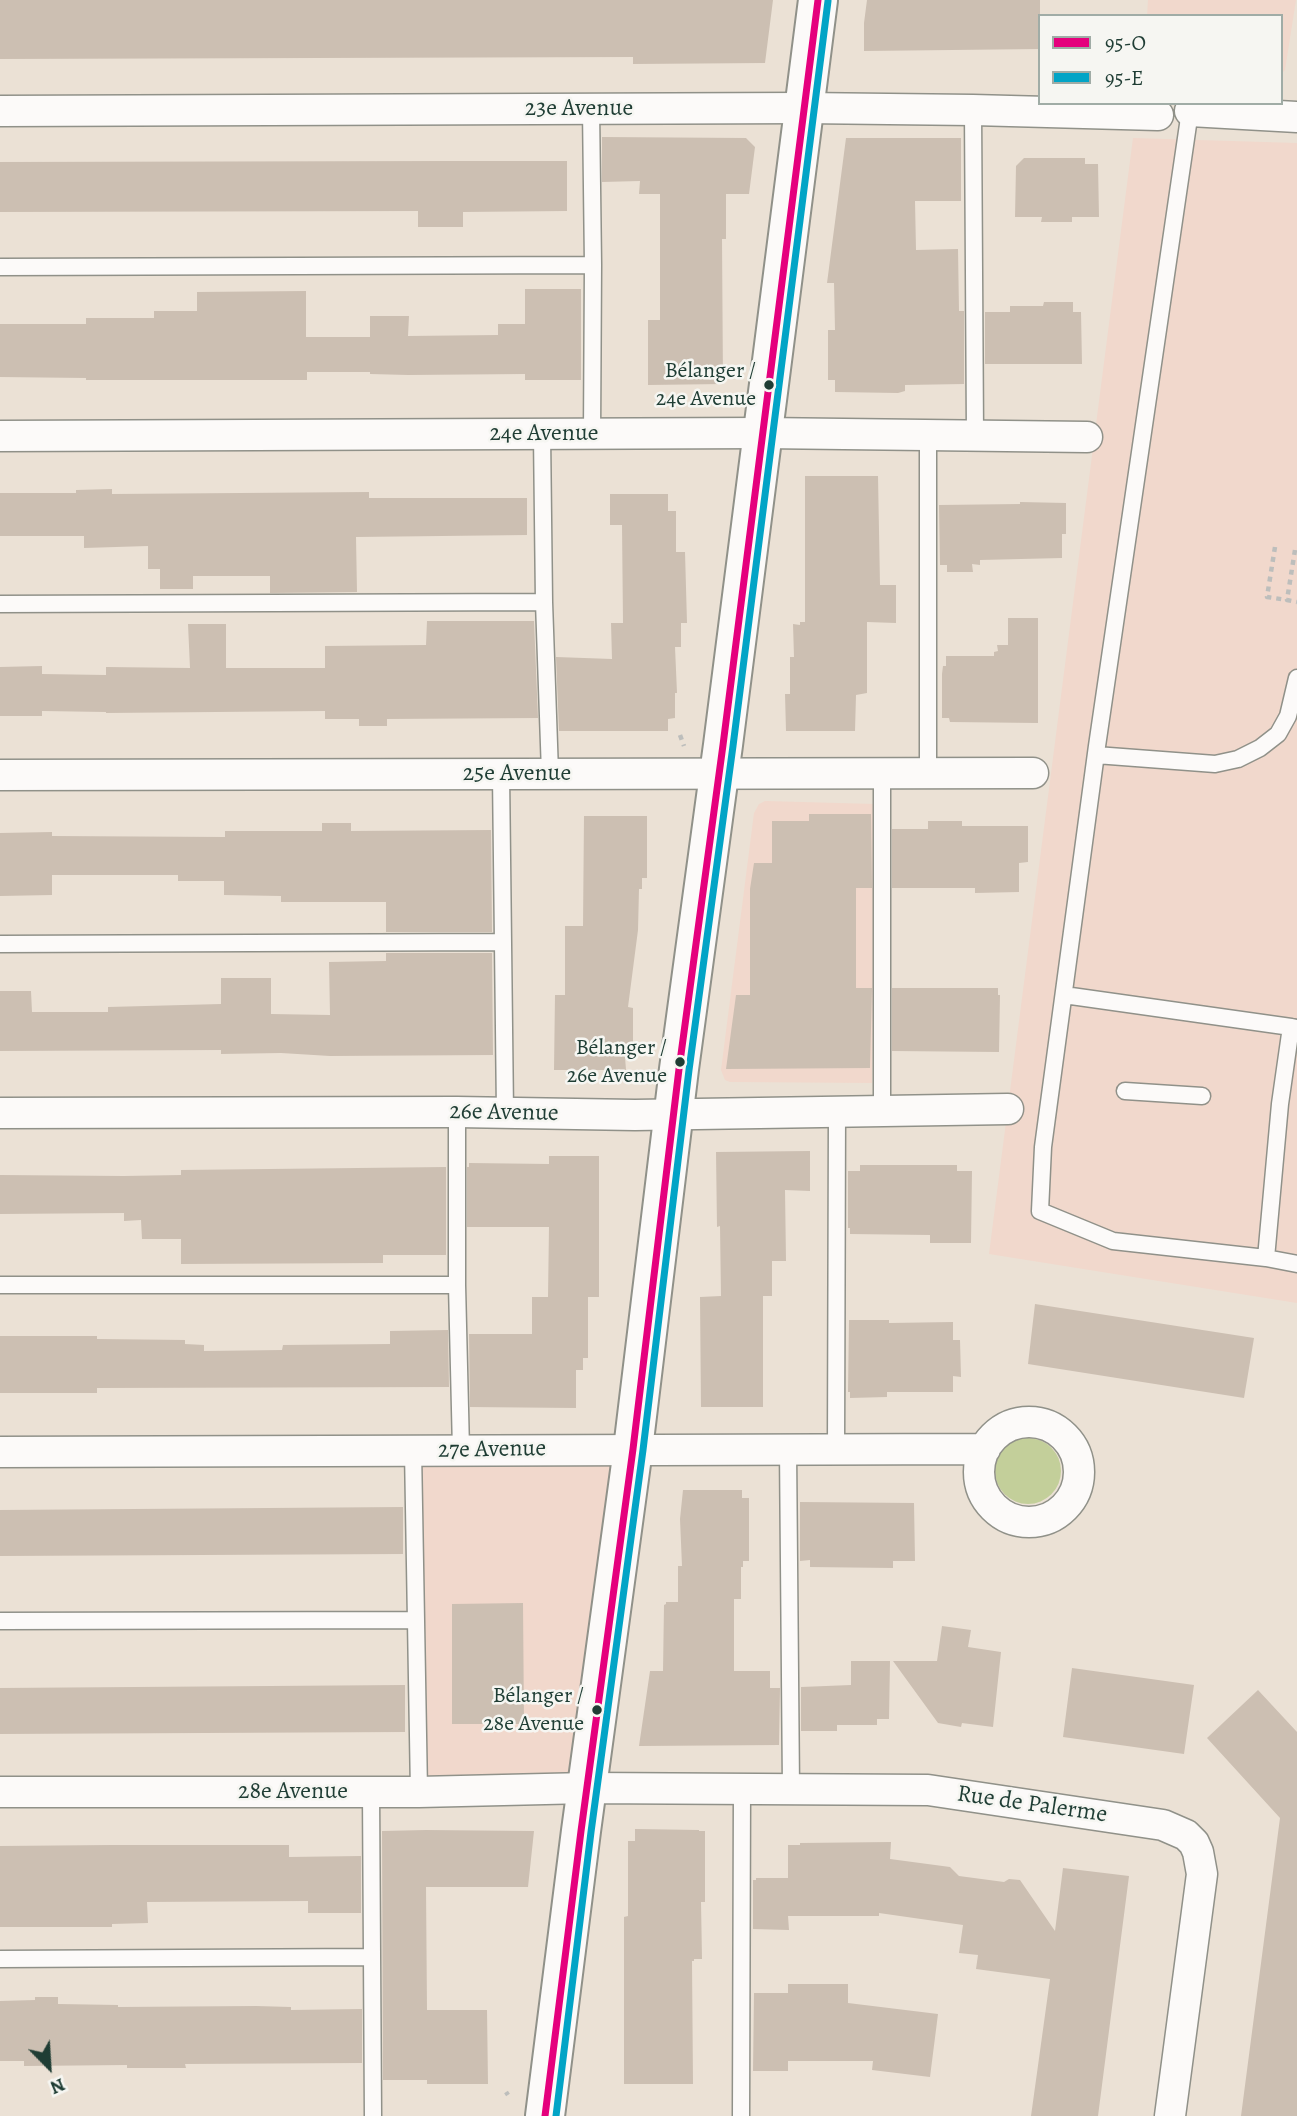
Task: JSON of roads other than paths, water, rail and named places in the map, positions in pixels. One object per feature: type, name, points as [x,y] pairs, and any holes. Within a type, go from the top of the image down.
[{"type":"street","points":[[545,2116],[818,0]]},
{"type":"street","name":"23e Avenue","points":[[0,111],[804,108],[1158,115]]},
{"type":"street","points":[[1190,111],[1297,117]]},
{"type":"street","name":"24e Avenue","points":[[0,436],[763,433],[1087,437]]},
{"type":"street","name":"25e Avenue","points":[[0,775],[1033,773]]},
{"type":"street","name":"26e Avenue","points":[[0,1113],[457,1112],[635,1115],[1008,1109]]},
{"type":"street","name":"27e Avenue","points":[[0,1452],[985,1449]]},
{"type":"street","name":"Rue de Palerme","points":[[587,1788],[928,1790],[1150,1821],[1186,1835],[1198,1852],[1202,1874],[1170,2116]]},
{"type":"street","name":"28e Avenue","points":[[0,1792],[419,1792],[587,1788]]},
{"type":"lane","points":[[591,109],[592,434]]},
{"type":"lane","points":[[974,110],[975,436]]},
{"type":"lane","points":[[1190,111],[1096,755],[1043,1147],[1040,1211],[1113,1241],[1266,1258],[1297,1264]]},
{"type":"lane","points":[[0,267],[593,265]]},
{"type":"lane","points":[[542,434],[550,774]]},
{"type":"lane","points":[[928,773],[929,435]]},
{"type":"lane","points":[[0,604],[544,602]]},
{"type":"lane","points":[[1096,755],[1215,764],[1238,759],[1260,748],[1278,734],[1288,716],[1297,678]]},
{"type":"lane","points":[[882,773],[882,1110]]},
{"type":"lane","points":[[501,774],[505,1113]]},
{"type":"lane","points":[[0,944],[502,942]]},
{"type":"lane","points":[[1064,995],[1294,1027],[1280,1104],[1266,1258]]},
{"type":"lane","points":[[1125,1091],[1202,1096]]},
{"type":"lane","points":[[836,1449],[837,1111]]},
{"type":"lane","points":[[457,1112],[461,1450]]},
{"type":"lane","points":[[0,1284],[457,1285]]},
{"type":"lane","points":[[788,1449],[791,1789]]},
{"type":"lane","points":[[413,1450],[419,1792]]},
{"type":"lane","points":[[0,1621],[415,1620]]},
{"type":"lane","points":[[741,2116],[742,1788]]},
{"type":"lane","points":[[371,1791],[373,2116]]},
{"type":"lane","points":[[0,1959],[371,1958]]},
{"type":"place","name":"Bélanger / 24e Avenue","points":[[769,385]]},
{"type":"place","name":"Bélanger / 26e Avenue","points":[[680,1062]]},
{"type":"place","name":"Bélanger / 28e Avenue","points":[[597,1710]]}]
